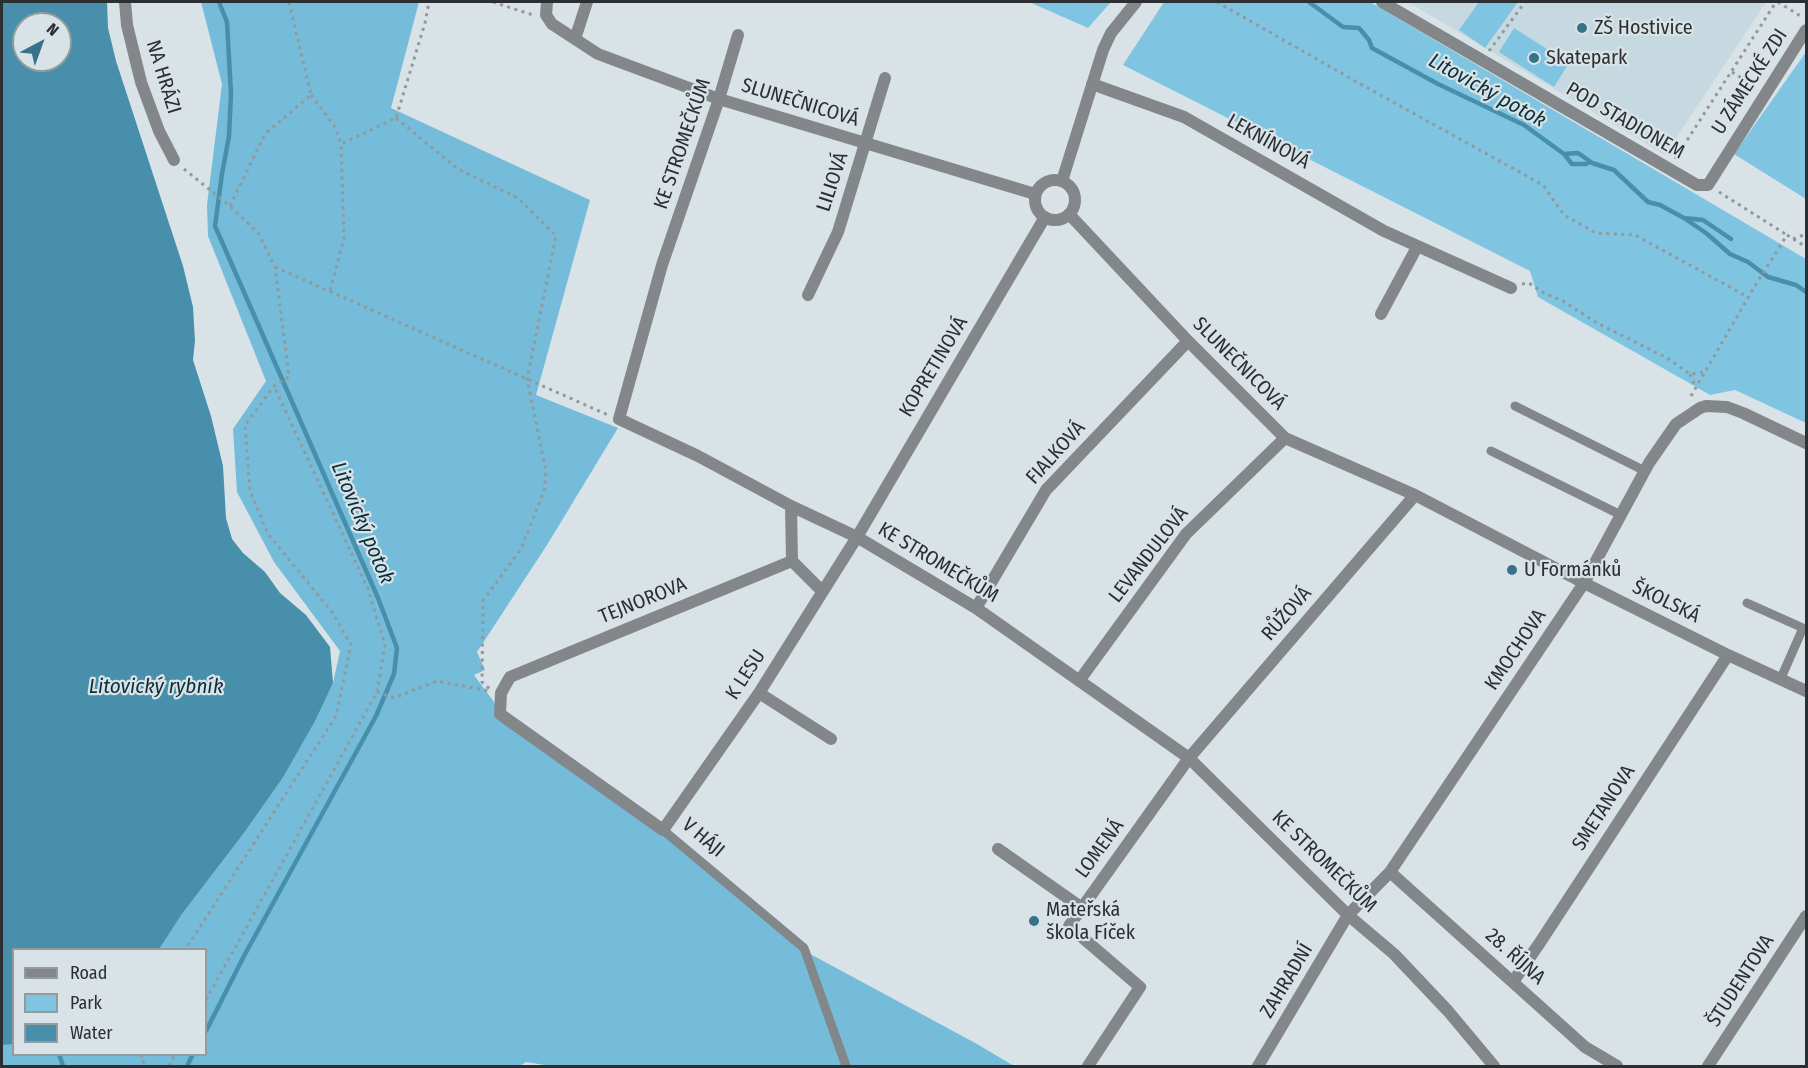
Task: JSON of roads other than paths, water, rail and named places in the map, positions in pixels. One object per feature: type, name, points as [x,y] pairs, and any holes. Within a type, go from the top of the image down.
[{"type":"street","name":"NA HRÁZI","points":[[125,2],[127,25],[141,82],[159,130],[174,160]]},
{"type":"street","name":"SLUNEČNICOVÁ","points":[[547,2],[546,15],[552,24],[598,54],[719,99],[1035,194]]},
{"type":"street","points":[[575,39],[588,2]]},
{"type":"street","points":[[1062,181],[1103,50],[1111,33],[1136,2]]},
{"type":"street","name":"POD STADIONEM","points":[[1382,2],[1668,169],[1695,184],[1708,185]]},
{"type":"street","name":"U ZÁMECKÉ ZDI","points":[[1708,185],[1806,30]]},
{"type":"street","name":"KE STROMEČKŮM","points":[[738,34],[719,99],[662,265],[619,419],[698,456],[791,506],[857,537],[976,608],[1188,758],[1348,915],[1402,962],[1448,1011],[1494,1066]]},
{"type":"street","name":"LILIOVÁ","points":[[808,295],[838,232],[885,78]]},
{"type":"street","name":"LEKNÍNOVÁ","points":[[1092,84],[1184,117],[1384,231],[1508,287]]},
{"type":"street","points":[[1050,180],[1062,181],[1071,188],[1074,196],[1074,203],[1069,214],[1059,219],[1045,217],[1038,211],[1035,194],[1043,183],[1050,180]]},
{"type":"street","name":"SLUNEČNICOVÁ","points":[[1069,214],[1188,341],[1285,438],[1415,495]]},
{"type":"street","name":"KOPRETINOVÁ","points":[[857,537],[1045,217]]},
{"type":"street","points":[[1381,314],[1417,247]]},
{"type":"street","name":"FIALKOVÁ","points":[[976,608],[1046,490],[1188,341]]},
{"type":"street","name":"KMOCHOVA","points":[[1348,915],[1390,872],[1584,584],[1644,471],[1676,424],[1692,411],[1706,406],[1727,407],[1743,412],[1806,443]]},
{"type":"street","name":"LEVANDULOVÁ","points":[[1079,681],[1186,534],[1285,438]]},
{"type":"street","name":"ŠKOLSKÁ","points":[[1415,495],[1584,584],[1806,691]]},
{"type":"street","name":"RŮŽOVÁ","points":[[1188,758],[1415,495]]},
{"type":"street","points":[[791,506],[792,561],[822,591]]},
{"type":"street","name":"K LESU","points":[[663,830],[759,693],[857,537]]},
{"type":"street","name":"TEJNOROVA","points":[[510,677],[792,561]]},
{"type":"street","name":"SMETANOVA","points":[[1512,982],[1728,654]]},
{"type":"street","name":"V HÁJI","points":[[510,677],[501,693],[500,714],[663,830]]},
{"type":"street","points":[[759,693],[831,739]]},
{"type":"street","name":"LOMENÁ","points":[[1088,1066],[1140,987],[1069,926],[1188,758]]},
{"type":"street","points":[[998,849],[1082,908]]},
{"type":"street","name":"28. ŘÍJNA","points":[[1390,872],[1585,1047],[1617,1066]]},
{"type":"street","name":"ZAHRADNÍ","points":[[1258,1066],[1348,915]]},
{"type":"street","name":"ŠTUDENTOVA","points":[[1708,1066],[1806,916]]},
{"type":"lane","points":[[1515,406],[1644,471]]},
{"type":"lane","points":[[1491,451],[1621,515]]},
{"type":"lane","points":[[1747,603],[1805,629],[1781,678]]},
{"type":"lane","name":"V HÁJI","points":[[663,830],[804,948],[832,1021],[846,1066]]},
{"type":"water","name":"Litovický rybník","points":[[2,2],[107,2],[108,28],[116,61],[183,266],[193,307],[195,341],[193,360],[211,416],[223,466],[226,518],[232,539],[243,553],[265,572],[280,593],[306,615],[330,647],[333,683],[315,721],[282,779],[182,914],[160,948],[12,948],[12,1044],[2,1045]]},
{"type":"waterway","name":"Litovický potok","points":[[207,1029],[244,956],[376,716],[394,674],[397,648],[378,598],[215,226],[229,136],[231,94],[227,22],[219,2]]},
{"type":"waterway","name":"Litovický potok","points":[[1309,2],[1343,27],[1359,28],[1369,40],[1372,48],[1438,84],[1524,125],[1564,154],[1572,164],[1589,162],[1614,170],[1648,202],[1660,205],[1684,218],[1730,254],[1748,262],[1768,277],[1796,285],[1806,292]]},
{"type":"waterway","points":[[1564,154],[1578,153],[1591,162]]},
{"type":"waterway","points":[[1684,218],[1703,220],[1731,239]]},
{"type":"waterway","name":"Litovický potok","points":[[60,1056],[63,1066]]},
{"type":"waterway","name":"Litovický potok","points":[[187,1066],[192,1056]]},
{"type":"place","name":"ZŠ Hostivice","points":[[1582,28]]},
{"type":"place","name":"Skatepark","points":[[1534,58]]},
{"type":"place","name":"U Formánků","points":[[1512,570]]},
{"type":"place","name":"Mateřská škola Fíček","points":[[1034,921]]}]
